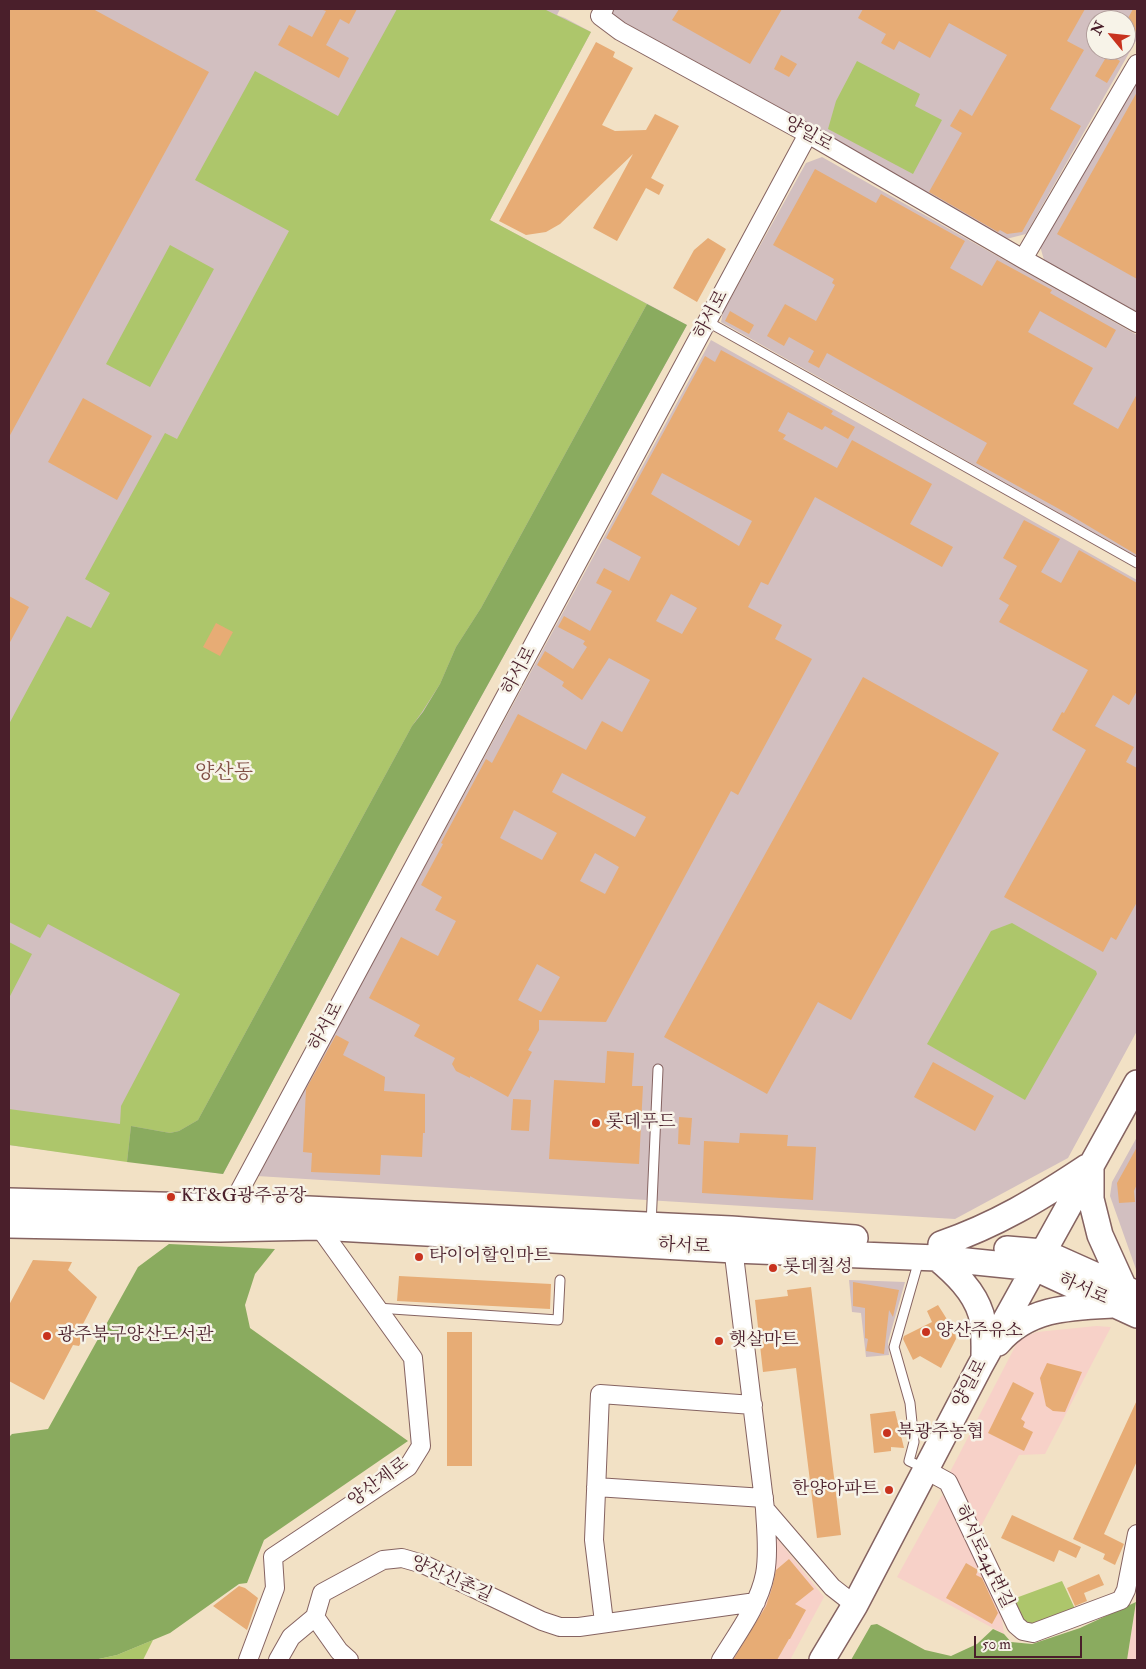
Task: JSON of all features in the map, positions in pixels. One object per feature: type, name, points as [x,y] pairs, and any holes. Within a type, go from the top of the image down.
[{"type":"main road","name":"양일로","points":[[822,1660],[855,1605],[984,1358],[1137,1083]]},
{"type":"main road","points":[[984,1358],[981,1314],[974,1298],[953,1271],[933,1253],[1046,1195],[1091,1164]]},
{"type":"main road","points":[[984,1358],[1008,1331],[1049,1311],[1129,1300],[1100,1235],[1091,1199],[1091,1164]]},
{"type":"main road","name":"하서로","points":[[9,1201],[114,1202],[225,1218]]},
{"type":"main road","name":"하서로","points":[[9,1225],[225,1218],[313,1218],[732,1239],[1039,1260],[1129,1300]]},
{"type":"street","name":"양일로","points":[[604,9],[600,16],[620,31],[808,134],[1137,323]]},
{"type":"street","points":[[1023,259],[1137,64]]},
{"type":"street","name":"하서로","points":[[225,1218],[808,134]]},
{"type":"street","name":"양산제로","points":[[248,1660],[275,1588],[273,1557],[408,1467],[421,1446],[413,1358],[313,1218]]},
{"type":"street","points":[[722,1660],[756,1602],[765,1575],[765,1504],[732,1239]]},
{"type":"street","points":[[604,1622],[594,1540],[600,1394],[753,1405]]},
{"type":"street","name":"하서로241번길","points":[[926,1470],[948,1482],[1016,1625],[1023,1631],[1033,1633],[1121,1600],[1126,1590],[1137,1534]]},
{"type":"street","points":[[596,1487],[765,1504],[832,1587],[855,1605]]},
{"type":"street","name":"양산신촌길","points":[[315,1617],[322,1593],[383,1560],[402,1558],[422,1564],[542,1621],[560,1627],[579,1627],[756,1602]]},
{"type":"street","points":[[278,1660],[291,1638],[315,1617],[339,1651],[349,1660]]},
{"type":"lane","points":[[708,322],[1137,562]]},
{"type":"lane","points":[[651,1235],[658,1069]]},
{"type":"lane","points":[[926,1470],[909,1461],[914,1442],[910,1403],[894,1347],[933,1253]]},
{"type":"lane","points":[[377,1308],[558,1320],[560,1280]]},
{"type":"shaded area","points":[[9,9],[560,9],[557,15],[591,32],[490,220],[687,325],[399,845],[223,1174],[9,1145]]},
{"type":"shaded area","points":[[600,9],[1137,9],[1136,41],[1136,10],[1086,10],[1086,60],[1125,60],[1026,234],[1006,239],[825,137],[777,106]]},
{"type":"shaded area","points":[[1137,80],[1137,312],[1044,260],[1040,246]]},
{"type":"shaded area","points":[[822,157],[1137,335],[1137,557],[721,322],[723,312],[806,163]]},
{"type":"shaded area","points":[[711,340],[1137,580],[1137,1031],[1068,1158],[955,1219],[257,1176]]},
{"type":"shaded area","points":[[1137,1137],[1137,1272],[1110,1196],[1112,1182]]},
{"type":"shaded area","points":[[849,1280],[905,1282],[888,1342],[889,1355],[866,1357],[861,1313],[852,1312]]},
{"type":"shaded area","points":[[1096,1326],[1111,1327],[1045,1454],[1019,1455],[980,1528],[950,1472],[1019,1339],[1037,1332]]},
{"type":"shaded area","points":[[942,1495],[946,1499],[1001,1612],[1004,1634],[897,1577]]},
{"type":"shaded area","points":[[772,1532],[824,1597],[790,1660],[725,1660],[768,1583]]},
{"type":"shaded area","points":[[1137,1591],[1137,1660],[1127,1660],[1136,1602]]},
{"type":"green space","points":[[397,9],[544,9],[591,32],[490,220],[647,304],[481,608],[456,647],[440,684],[412,726],[198,1120],[179,1131],[170,1133],[131,1126],[127,1162],[9,1145],[9,1109],[120,1124],[121,1106],[180,994],[48,924],[40,938],[9,922],[9,724],[67,616],[91,628],[110,593],[85,579],[165,433],[177,439],[289,231],[195,180],[255,71],[338,116]]},
{"type":"green space","points":[[857,61],[920,94],[915,106],[942,120],[913,174],[828,129],[836,101]]},
{"type":"green space","points":[[170,245],[214,269],[150,387],[106,364]]},
{"type":"green space","points":[[647,304],[687,325],[399,845],[223,1174],[127,1162],[131,1126],[170,1133],[179,1131],[198,1120],[412,726],[440,684],[456,647],[481,608]]},
{"type":"green space","points":[[1012,923],[1096,971],[1097,974],[1025,1100],[927,1044],[991,931]]},
{"type":"green space","points":[[9,942],[32,954],[9,998]]},
{"type":"green space","points":[[169,1244],[275,1249],[255,1274],[245,1305],[250,1328],[408,1441],[264,1540],[247,1583],[239,1584],[170,1633],[117,1655],[94,1660],[9,1660],[9,1437],[12,1434],[48,1429],[138,1267]]},
{"type":"green space","points":[[1062,1581],[1076,1611],[1034,1625],[1022,1621],[1013,1599]]},
{"type":"green space","points":[[1136,1602],[1127,1660],[851,1660],[871,1625],[877,1624],[925,1650],[951,1656],[977,1644],[993,1629],[1004,1634],[1011,1642],[1032,1644],[1080,1628]]},
{"type":"green space","points":[[153,1640],[143,1660],[94,1660],[117,1655]]},
{"type":"building","points":[[9,9],[93,9],[209,72],[9,437]]},
{"type":"building","points":[[320,9],[357,9],[349,24],[340,19],[326,45],[349,58],[339,78],[278,45],[289,25],[312,37],[326,11]]},
{"type":"building","points":[[679,9],[782,9],[750,64],[672,20]]},
{"type":"building","points":[[863,9],[1085,9],[1067,41],[1084,50],[1050,109],[1081,126],[1022,232],[1007,234],[1000,230],[998,232],[929,192],[962,133],[950,126],[960,109],[972,116],[1007,55],[949,23],[930,58],[899,41],[894,50],[881,43],[886,34],[858,18]]},
{"type":"building","points":[[1137,9],[1136,33],[1136,10],[1132,10]]},
{"type":"building","points":[[596,42],[615,52],[613,57],[633,68],[602,125],[615,131],[646,130],[655,114],[679,126],[651,178],[664,185],[659,195],[646,188],[617,241],[593,228],[633,154],[560,224],[546,232],[526,235],[499,221]]},
{"type":"building","points":[[781,55],[797,64],[789,77],[774,69]]},
{"type":"building","points":[[1104,60],[1120,61],[1107,83],[1095,76]]},
{"type":"building","points":[[1137,92],[1137,279],[1057,234]]},
{"type":"building","points":[[815,169],[876,203],[881,194],[965,241],[950,268],[982,286],[997,260],[1052,290],[1050,293],[1116,330],[1106,348],[1040,311],[1028,332],[1093,368],[1073,404],[1118,429],[1137,394],[1137,555],[976,463],[987,443],[827,353],[819,368],[808,362],[814,351],[789,337],[784,346],[767,336],[785,304],[816,321],[835,285],[832,283],[834,279],[773,245]]},
{"type":"building","points":[[708,238],[726,249],[697,302],[673,288],[694,250]]},
{"type":"building","points":[[730,311],[754,325],[749,334],[725,321]]},
{"type":"building","points":[[721,350],[833,411],[831,414],[855,427],[848,439],[825,426],[822,430],[788,412],[778,431],[786,435],[783,439],[837,468],[852,440],[932,484],[910,524],[953,547],[942,567],[815,497],[768,585],[761,582],[748,607],[782,625],[775,639],[812,659],[738,795],[731,791],[606,1022],[539,1020],[539,1030],[528,1050],[532,1052],[508,1097],[470,1076],[470,1078],[456,1071],[452,1064],[455,1058],[414,1036],[420,1025],[369,998],[401,937],[438,956],[456,921],[435,910],[442,897],[421,885],[486,759],[492,763],[518,714],[586,750],[602,721],[622,732],[650,680],[609,658],[582,700],[562,686],[564,682],[537,665],[545,651],[573,669],[587,647],[583,644],[585,641],[558,627],[564,616],[590,631],[612,591],[596,583],[604,568],[629,581],[641,557],[606,538],[705,356],[715,362]],"holes":[[[662,473],[752,521],[739,546],[651,494]],[[671,594],[697,608],[682,634],[656,621]],[[562,773],[646,817],[635,837],[552,792]],[[514,810],[557,833],[542,860],[500,838]],[[595,853],[619,867],[605,894],[580,881]],[[537,964],[560,977],[541,1012],[518,1000]]]},
{"type":"building","points":[[83,398],[152,436],[117,500],[48,462]]},
{"type":"building","points":[[1024,520],[1060,539],[1041,572],[1061,583],[1079,550],[1137,583],[1137,691],[1129,705],[1113,695],[1095,726],[1134,747],[1126,762],[1137,768],[1137,902],[1116,940],[1111,937],[1103,952],[1004,897],[1086,750],[1052,730],[1062,712],[1064,713],[1088,670],[999,622],[1009,605],[999,599],[1017,566],[1003,558]]},
{"type":"building","points":[[9,596],[29,607],[9,644]]},
{"type":"building","points":[[216,623],[233,632],[220,656],[203,647]]},
{"type":"building","points":[[863,677],[999,753],[851,1020],[818,1002],[767,1094],[664,1037]]},
{"type":"building","points":[[336,1035],[349,1042],[343,1055],[385,1077],[384,1091],[425,1094],[425,1133],[423,1133],[422,1157],[381,1155],[380,1175],[311,1172],[312,1153],[303,1152],[306,1089]]},
{"type":"building","name":"롯데푸드","points":[[607,1051],[634,1053],[632,1086],[643,1086],[639,1164],[549,1159],[554,1080],[605,1083]]},
{"type":"building","points":[[933,1062],[994,1096],[975,1131],[914,1097]]},
{"type":"building","points":[[513,1099],[531,1100],[529,1131],[511,1130]]},
{"type":"building","points":[[679,1117],[692,1118],[690,1145],[678,1144]]},
{"type":"building","points":[[740,1133],[788,1135],[787,1146],[816,1147],[813,1200],[702,1193],[704,1141],[739,1143]]},
{"type":"building","points":[[1137,1147],[1135,1202],[1119,1203],[1117,1183]]},
{"type":"building","name":"광주북구양산도서관","points":[[33,1260],[72,1262],[68,1270],[97,1297],[83,1324],[89,1327],[79,1346],[73,1345],[44,1400],[9,1381],[9,1305]]},
{"type":"building","points":[[399,1276],[551,1284],[550,1309],[397,1301]]},
{"type":"building","points":[[853,1282],[899,1290],[893,1317],[889,1310],[884,1354],[866,1351],[868,1339],[865,1338],[865,1308],[853,1306]]},
{"type":"building","points":[[811,1287],[841,1535],[817,1538],[796,1368],[763,1372],[755,1300],[788,1296],[787,1290]]},
{"type":"building","points":[[938,1305],[955,1332],[956,1339],[941,1368],[920,1356],[913,1360],[903,1339],[904,1336],[932,1322],[927,1311]]},
{"type":"building","points":[[447,1332],[472,1332],[472,1466],[447,1466]]},
{"type":"building","points":[[1047,1363],[1082,1372],[1065,1412],[1053,1411],[1046,1406],[1040,1378]]},
{"type":"building","points":[[1013,1382],[1034,1393],[1021,1419],[1025,1422],[1023,1427],[1033,1432],[1024,1451],[988,1433]]},
{"type":"building","points":[[1137,1400],[1137,1461],[1104,1534],[1124,1544],[1115,1565],[1103,1559],[1105,1554],[1073,1539]]},
{"type":"building","points":[[895,1411],[904,1448],[891,1447],[891,1451],[874,1453],[870,1414]]},
{"type":"building","points":[[1012,1515],[1081,1547],[1076,1558],[1059,1550],[1054,1562],[1001,1538]]},
{"type":"building","points":[[789,1559],[814,1589],[795,1604],[806,1610],[790,1639],[777,1660],[733,1660],[766,1606],[776,1570]]},
{"type":"building","points":[[966,1563],[978,1570],[976,1575],[982,1578],[998,1613],[992,1624],[946,1598]]},
{"type":"building","points":[[1099,1574],[1104,1585],[1084,1593],[1087,1601],[1075,1606],[1067,1588]]},
{"type":"building","points":[[239,1586],[245,1588],[258,1598],[247,1630],[213,1606]]},
{"type":"place","name":"롯데푸드","points":[[596,1123]]},
{"type":"place","name":"KT&G광주공장","points":[[171,1197]]},
{"type":"place","name":"타이어할인마트","points":[[419,1257]]},
{"type":"place","name":"롯데칠성","points":[[773,1268]]},
{"type":"place","name":"양산주유소","points":[[926,1332]]},
{"type":"place","name":"광주북구양산도서관","points":[[47,1336]]},
{"type":"place","name":"햇살마트","points":[[719,1341]]},
{"type":"place","name":"북광주농협","points":[[887,1433]]},
{"type":"place","name":"한양아파트","points":[[889,1490]]},
{"type":"district","name":"양산동","points":[[224,774]]}]
